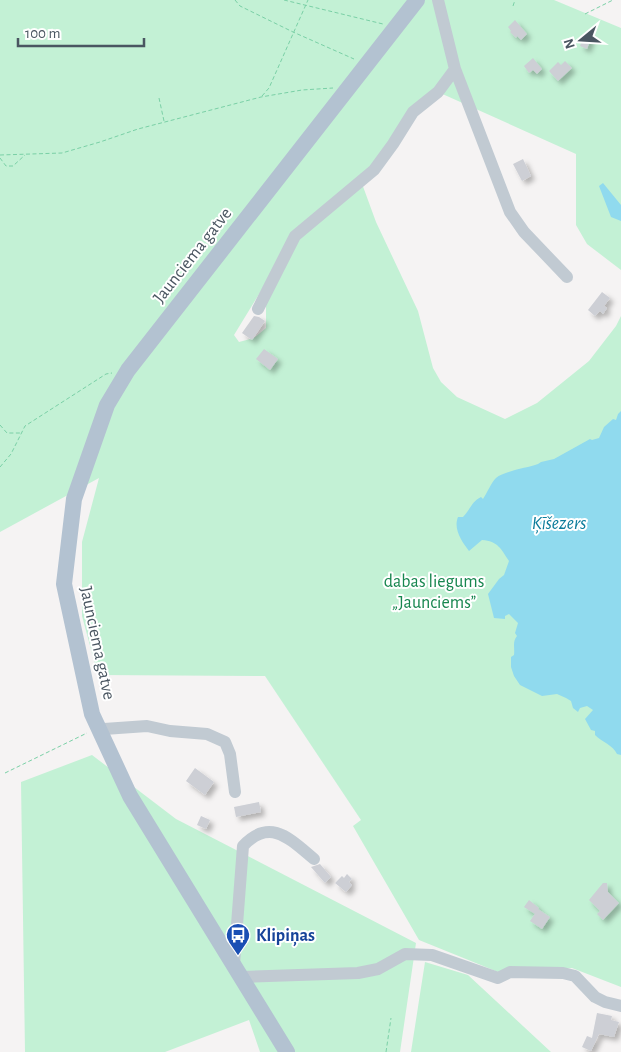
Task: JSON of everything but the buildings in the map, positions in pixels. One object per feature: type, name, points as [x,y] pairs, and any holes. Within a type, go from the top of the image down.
[{"type":"main road","name":"Jaunciema gatve","points":[[287,1052],[130,796],[92,714],[64,584],[74,499],[107,405],[128,370],[417,0]]},
{"type":"street","points":[[438,0],[455,69],[510,212],[524,232],[567,277]]},
{"type":"street","points":[[258,309],[295,236],[374,170],[413,112],[438,92],[455,69]]},
{"type":"street","points":[[99,728],[148,726],[170,731],[207,734],[225,742],[230,754],[235,792]]},
{"type":"street","points":[[314,858],[291,840],[273,832],[253,835],[243,846],[238,970],[358,973],[378,969],[405,954],[432,955],[498,978],[510,972],[563,973],[575,976],[595,997],[621,1006]]},
{"type":"path","points":[[235,0],[240,6],[366,65]]},
{"type":"path","points":[[284,0],[395,28]]},
{"type":"path","points":[[261,97],[269,88],[308,0]]},
{"type":"path","points":[[513,6],[515,0]]},
{"type":"path","points":[[585,14],[613,0]]},
{"type":"path","points":[[26,154],[13,166],[6,166],[0,157],[26,154],[62,153],[138,128],[261,97],[302,90],[350,86]]},
{"type":"path","points":[[159,98],[165,122]]},
{"type":"path","points":[[0,467],[11,454],[25,426],[106,374],[128,370]]},
{"type":"path","points":[[0,425],[7,433],[21,433]]},
{"type":"path","points":[[5,773],[99,728]]},
{"type":"path","points":[[386,1052],[391,1018]]},
{"type":"green space","name":"dabas liegums „Jaunciems”","points":[[0,0],[554,0],[621,28],[621,270],[587,244],[576,225],[576,154],[438,92],[361,181],[376,222],[418,311],[433,368],[441,382],[457,397],[505,419],[537,403],[589,361],[616,326],[621,316],[621,987],[572,968],[498,972],[419,940],[353,826],[361,820],[265,676],[98,675],[82,616],[82,542],[99,478],[0,532]],"holes":[[[272,273],[266,290],[266,328],[254,338],[239,342],[234,335]]]},
{"type":"green space","points":[[92,755],[176,819],[416,943],[400,1052],[260,1052],[249,1020],[165,1052],[25,1052],[21,782]]},
{"type":"green space","points":[[425,962],[468,975],[551,1052],[411,1052]]},
{"type":"water","points":[[603,183],[621,205],[621,221],[611,217],[599,186]]},
{"type":"water","name":"Ķīšezers","points":[[621,411],[621,755],[617,754],[613,748],[595,735],[595,731],[591,730],[585,719],[593,710],[587,706],[580,708],[578,712],[573,708],[571,701],[566,698],[557,694],[542,696],[520,685],[511,667],[511,657],[514,655],[514,643],[517,636],[515,633],[518,623],[509,614],[505,616],[505,619],[494,618],[488,594],[504,575],[509,561],[498,546],[492,542],[482,540],[469,551],[457,531],[457,522],[458,517],[463,517],[473,503],[481,497],[483,499],[496,478],[554,459],[590,439],[599,438],[604,427],[613,419],[616,420]]},
{"type":"place","name":"Klipiņas","points":[[238,956]]}]
